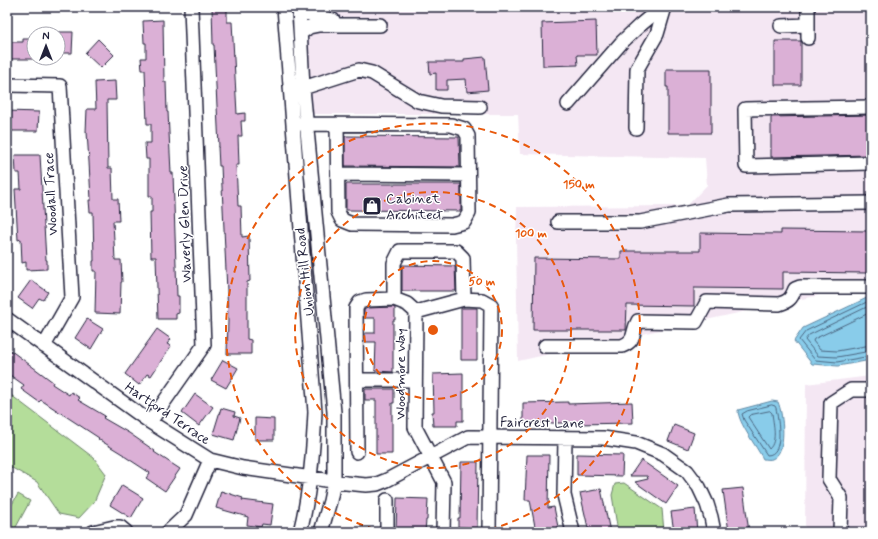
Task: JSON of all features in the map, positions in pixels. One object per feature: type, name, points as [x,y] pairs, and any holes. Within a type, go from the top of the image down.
[{"type":"street","name":"Waverly Glen Drive","points":[[150,422],[204,345],[191,7]]},
{"type":"street","name":"Union Hill Road","points":[[284,7],[300,124],[334,412],[334,481],[321,532]]},
{"type":"street","points":[[568,104],[622,42],[663,7]]},
{"type":"street","points":[[636,128],[637,69],[657,34],[663,7]]},
{"type":"street","points":[[808,7],[808,38]]},
{"type":"street","name":"Union Hill Road","points":[[299,9],[303,88],[300,124],[315,412],[311,478],[300,532]]},
{"type":"street","points":[[299,9],[334,21],[338,26]]},
{"type":"street","points":[[301,33],[309,27],[319,25],[338,26],[380,24]]},
{"type":"street","points":[[781,26],[808,24]]},
{"type":"street","points":[[303,88],[359,70],[372,73],[418,101],[441,106],[480,107]]},
{"type":"street","name":"Woodall Trace","points":[[7,85],[60,86],[72,297],[44,346]]},
{"type":"street","points":[[871,107],[745,109],[746,166],[871,163]]},
{"type":"street","points":[[300,124],[337,124],[451,125],[464,128],[468,136],[469,213],[464,222],[452,225],[352,224],[342,220],[338,212],[337,124]]},
{"type":"street","points":[[338,174],[468,175]]},
{"type":"street","points":[[558,222],[640,222],[729,205],[871,203]]},
{"type":"street","points":[[394,299],[394,262],[400,252],[448,251],[456,251],[463,258],[464,299]]},
{"type":"street","points":[[545,346],[622,346],[630,343],[633,338],[634,327],[638,321],[696,322],[707,302],[779,304],[792,298],[794,289],[800,287],[871,287]]},
{"type":"street","points":[[356,452],[356,308],[360,302],[366,300],[394,299],[407,304],[416,312],[464,299],[482,300],[491,305],[489,532]]},
{"type":"street","name":"Woodmore Way","points":[[416,312],[415,427],[444,482],[443,532]]},
{"type":"street","name":"Hartford Terrace","points":[[7,319],[150,422],[210,460],[243,468],[334,481]]},
{"type":"street","points":[[357,380],[415,380]]},
{"type":"street","points":[[840,532],[841,498],[829,479],[831,403],[851,390],[871,390]]},
{"type":"street","name":"Faircrest Lane","points":[[334,481],[366,485],[377,484],[468,437],[603,438],[636,443],[663,454],[687,471],[699,487],[711,517],[714,532]]},
{"type":"street","points":[[565,438],[564,494],[573,532]]},
{"type":"street","points":[[168,532],[186,516],[210,460]]},
{"type":"street","points":[[387,500],[387,532]]},
{"type":"street","points":[[93,532],[114,527],[120,527],[126,532]]},
{"type":"shaded area","points":[[302,7],[871,7],[871,284],[518,361],[516,238],[517,207],[687,206],[707,185],[705,158],[520,154],[518,114],[309,114]]},
{"type":"shaded area","points":[[871,376],[871,532],[805,532],[806,384]]},
{"type":"green space","points":[[7,392],[94,458],[106,474],[94,502],[79,518],[59,514],[37,482],[7,465]]},
{"type":"green space","points":[[624,483],[662,509],[664,532],[618,532],[612,495],[615,484]]},
{"type":"green space","points":[[18,494],[30,501],[15,529],[7,524],[7,513]]},
{"type":"water","points":[[871,296],[871,360],[838,366],[812,364],[794,341],[803,328]]},
{"type":"water","points":[[772,401],[778,402],[780,408],[783,424],[782,441],[777,455],[771,459],[763,459],[744,428],[738,410]]},
{"type":"building","points":[[212,7],[227,7],[227,22],[232,22],[237,114],[245,113],[245,121],[241,121],[242,136],[238,136],[239,165],[236,165],[238,206],[241,206],[242,237],[249,236],[250,281],[247,282],[247,339],[251,340],[251,354],[227,354],[227,291],[221,166],[219,166]]},
{"type":"building","points":[[163,20],[164,82],[166,82],[171,173],[173,173],[177,296],[179,296],[179,313],[176,314],[176,319],[158,319],[156,257],[151,257],[150,212],[152,212],[152,196],[149,196],[149,159],[146,159],[145,143],[151,143],[151,124],[147,124],[145,70],[142,70],[141,58],[146,58],[146,43],[144,43],[143,21]]},
{"type":"building","points":[[596,21],[597,55],[577,55],[578,65],[543,66],[542,23]]},
{"type":"building","points":[[66,32],[73,32],[72,53],[66,53]]},
{"type":"building","points":[[23,39],[26,39],[26,59],[7,59],[7,42],[23,42]]},
{"type":"building","points":[[98,39],[114,55],[101,68],[85,53]]},
{"type":"building","points":[[775,41],[801,41],[801,85],[775,85]]},
{"type":"building","points":[[485,57],[488,90],[467,92],[466,79],[447,80],[447,90],[436,90],[436,73],[430,74],[429,62],[464,62],[464,59]]},
{"type":"building","points":[[666,69],[711,69],[711,133],[668,133],[668,87],[666,87]]},
{"type":"building","points":[[115,81],[116,100],[107,100],[108,168],[112,168],[113,199],[118,199],[119,221],[113,221],[115,260],[121,260],[122,282],[120,314],[95,313],[96,271],[93,271],[93,212],[90,212],[89,200],[91,200],[86,132],[87,109],[96,109],[95,82]]},
{"type":"building","points":[[7,111],[39,112],[38,131],[7,131]]},
{"type":"building","points":[[871,115],[871,155],[771,157],[771,117]]},
{"type":"building","points":[[345,136],[459,137],[460,167],[345,166]]},
{"type":"building","points":[[15,155],[40,155],[47,269],[26,270],[26,262],[22,263],[21,239],[18,240],[15,189],[21,189],[20,173],[16,173]]},
{"type":"building","points":[[346,184],[461,184],[461,211],[346,210]]},
{"type":"building","points":[[781,230],[868,231],[868,273],[783,272],[783,289],[694,288],[694,306],[627,305],[626,330],[533,330],[534,258],[621,259],[621,251],[700,251],[700,233],[781,234]]},
{"type":"building","points":[[402,265],[455,266],[456,291],[402,291]]},
{"type":"building","points":[[31,280],[48,292],[43,300],[39,298],[32,308],[18,298]]},
{"type":"building","points":[[367,308],[395,308],[395,320],[393,320],[393,372],[375,371],[376,342],[365,342],[365,333],[375,333],[375,318],[364,318],[364,310]]},
{"type":"building","points":[[461,308],[477,308],[477,360],[461,360]]},
{"type":"building","points":[[87,319],[103,329],[91,349],[75,338]]},
{"type":"building","points":[[157,329],[171,339],[167,344],[171,346],[151,376],[147,374],[139,385],[125,374]]},
{"type":"building","points":[[10,350],[53,382],[52,384],[69,395],[71,392],[80,398],[78,400],[105,416],[103,418],[129,433],[180,469],[165,491],[146,478],[150,473],[41,400],[39,402],[21,389],[24,385],[7,373],[7,354]]},
{"type":"building","points":[[223,360],[238,368],[226,388],[211,380]]},
{"type":"building","points":[[463,373],[463,421],[457,421],[457,426],[433,426],[433,374]]},
{"type":"building","points":[[365,389],[394,389],[394,403],[392,403],[392,454],[376,454],[376,400],[365,400]]},
{"type":"building","points":[[195,394],[213,407],[199,426],[182,413]]},
{"type":"building","points":[[568,402],[568,404],[632,402],[633,423],[523,423],[523,403]]},
{"type":"building","points":[[221,408],[235,412],[234,416],[240,418],[234,440],[213,434]]},
{"type":"building","points":[[255,418],[274,419],[274,440],[255,440]]},
{"type":"building","points":[[674,425],[694,433],[688,449],[668,441]]},
{"type":"building","points":[[577,454],[623,455],[622,476],[577,475]]},
{"type":"building","points":[[527,455],[549,455],[548,508],[554,507],[559,532],[536,532],[530,500],[525,500]]},
{"type":"building","points":[[641,460],[678,486],[666,504],[635,482],[648,479],[647,476],[630,476]]},
{"type":"building","points":[[461,462],[478,462],[477,528],[458,527],[458,518],[460,518]]},
{"type":"building","points":[[122,485],[143,498],[131,518],[110,505]]},
{"type":"building","points":[[743,488],[749,532],[729,532],[723,490]]},
{"type":"building","points":[[601,489],[610,532],[589,532],[580,493]]},
{"type":"building","points":[[221,491],[243,498],[242,500],[273,504],[270,525],[262,524],[261,527],[247,525],[248,517],[216,508]]},
{"type":"building","points":[[397,498],[428,499],[425,532],[396,532]]},
{"type":"building","points":[[695,509],[697,532],[674,532],[671,512]]},
{"type":"place","name":"Cabinet Architect","points":[[372,206]]}]
